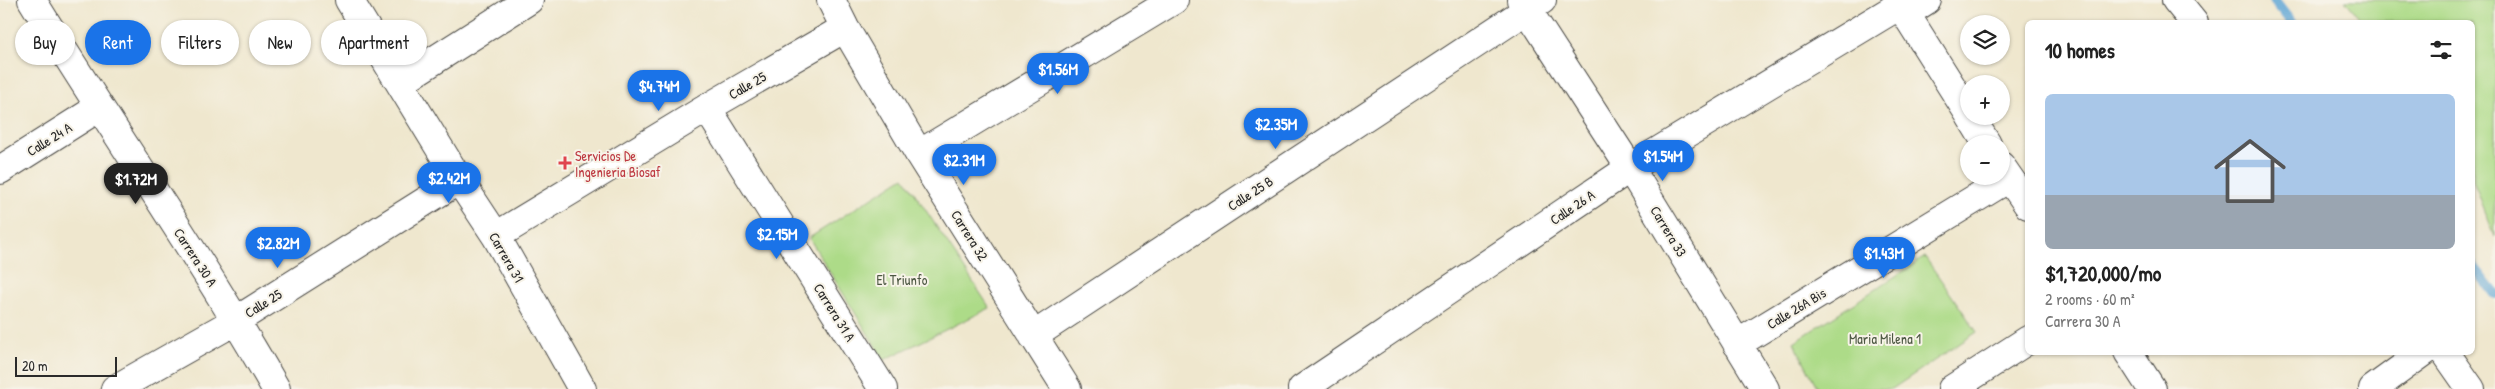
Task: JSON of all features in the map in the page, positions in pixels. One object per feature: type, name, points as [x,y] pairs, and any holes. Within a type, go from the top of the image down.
[{"type":"street","name":"Carrera 30 A","points":[[32,0],[98,108],[237,320],[276,389]]},
{"type":"street","name":"Carrera 31","points":[[349,0],[459,180],[496,236],[582,389]]},
{"type":"street","points":[[400,82],[529,0]]},
{"type":"street","name":"Carrera 32","points":[[831,0],[845,28],[919,154],[1067,389]]},
{"type":"street","points":[[919,154],[1174,0]]},
{"type":"street","points":[[2176,0],[2192,20]]},
{"type":"street","name":"Carrera 33","points":[[1530,3],[1765,389]]},
{"type":"street","name":"Calle 25 B","points":[[1033,336],[1530,3]]},
{"type":"street","points":[[1907,5],[1960,99]]},
{"type":"street","name":"Calle 26 A","points":[[1313,386],[1630,168],[1907,5]]},
{"type":"street","name":"Calle 25","points":[[496,236],[707,108],[845,28]]},
{"type":"street","name":"Calle 24 A","points":[[0,170],[98,108]]},
{"type":"street","name":"Carrera 31 A","points":[[707,108],[883,389]]},
{"type":"street","points":[[2010,179],[2025,201]]},
{"type":"street","name":"Calle 25","points":[[115,389],[237,320],[459,180]]},
{"type":"street","name":"Calle 26A Bis","points":[[1737,344],[1985,185]]},
{"type":"street","points":[[1952,389],[2025,342]]},
{"type":"street","points":[[2130,355],[2152,389]]},
{"type":"street","points":[[2374,389],[2420,355]]},
{"type":"street","points":[[2447,355],[2471,389]]},
{"type":"green space","points":[[2345,0],[2495,0],[2495,237],[2475,185],[2475,20],[2361,20]]},
{"type":"green space","name":"El Triunfo","points":[[904,177],[990,308],[884,360],[809,238]]},
{"type":"green space","name":"Maria Milena 1","points":[[1925,257],[1977,332],[1892,389],[1818,389],[1794,342]]},
{"type":"waterway","points":[[2274,0],[2289,20]]},
{"type":"waterway","points":[[2475,268],[2495,294]]},
{"type":"place","name":"Servicios De Ingenieria Biosaf","points":[[565,163]]}]
